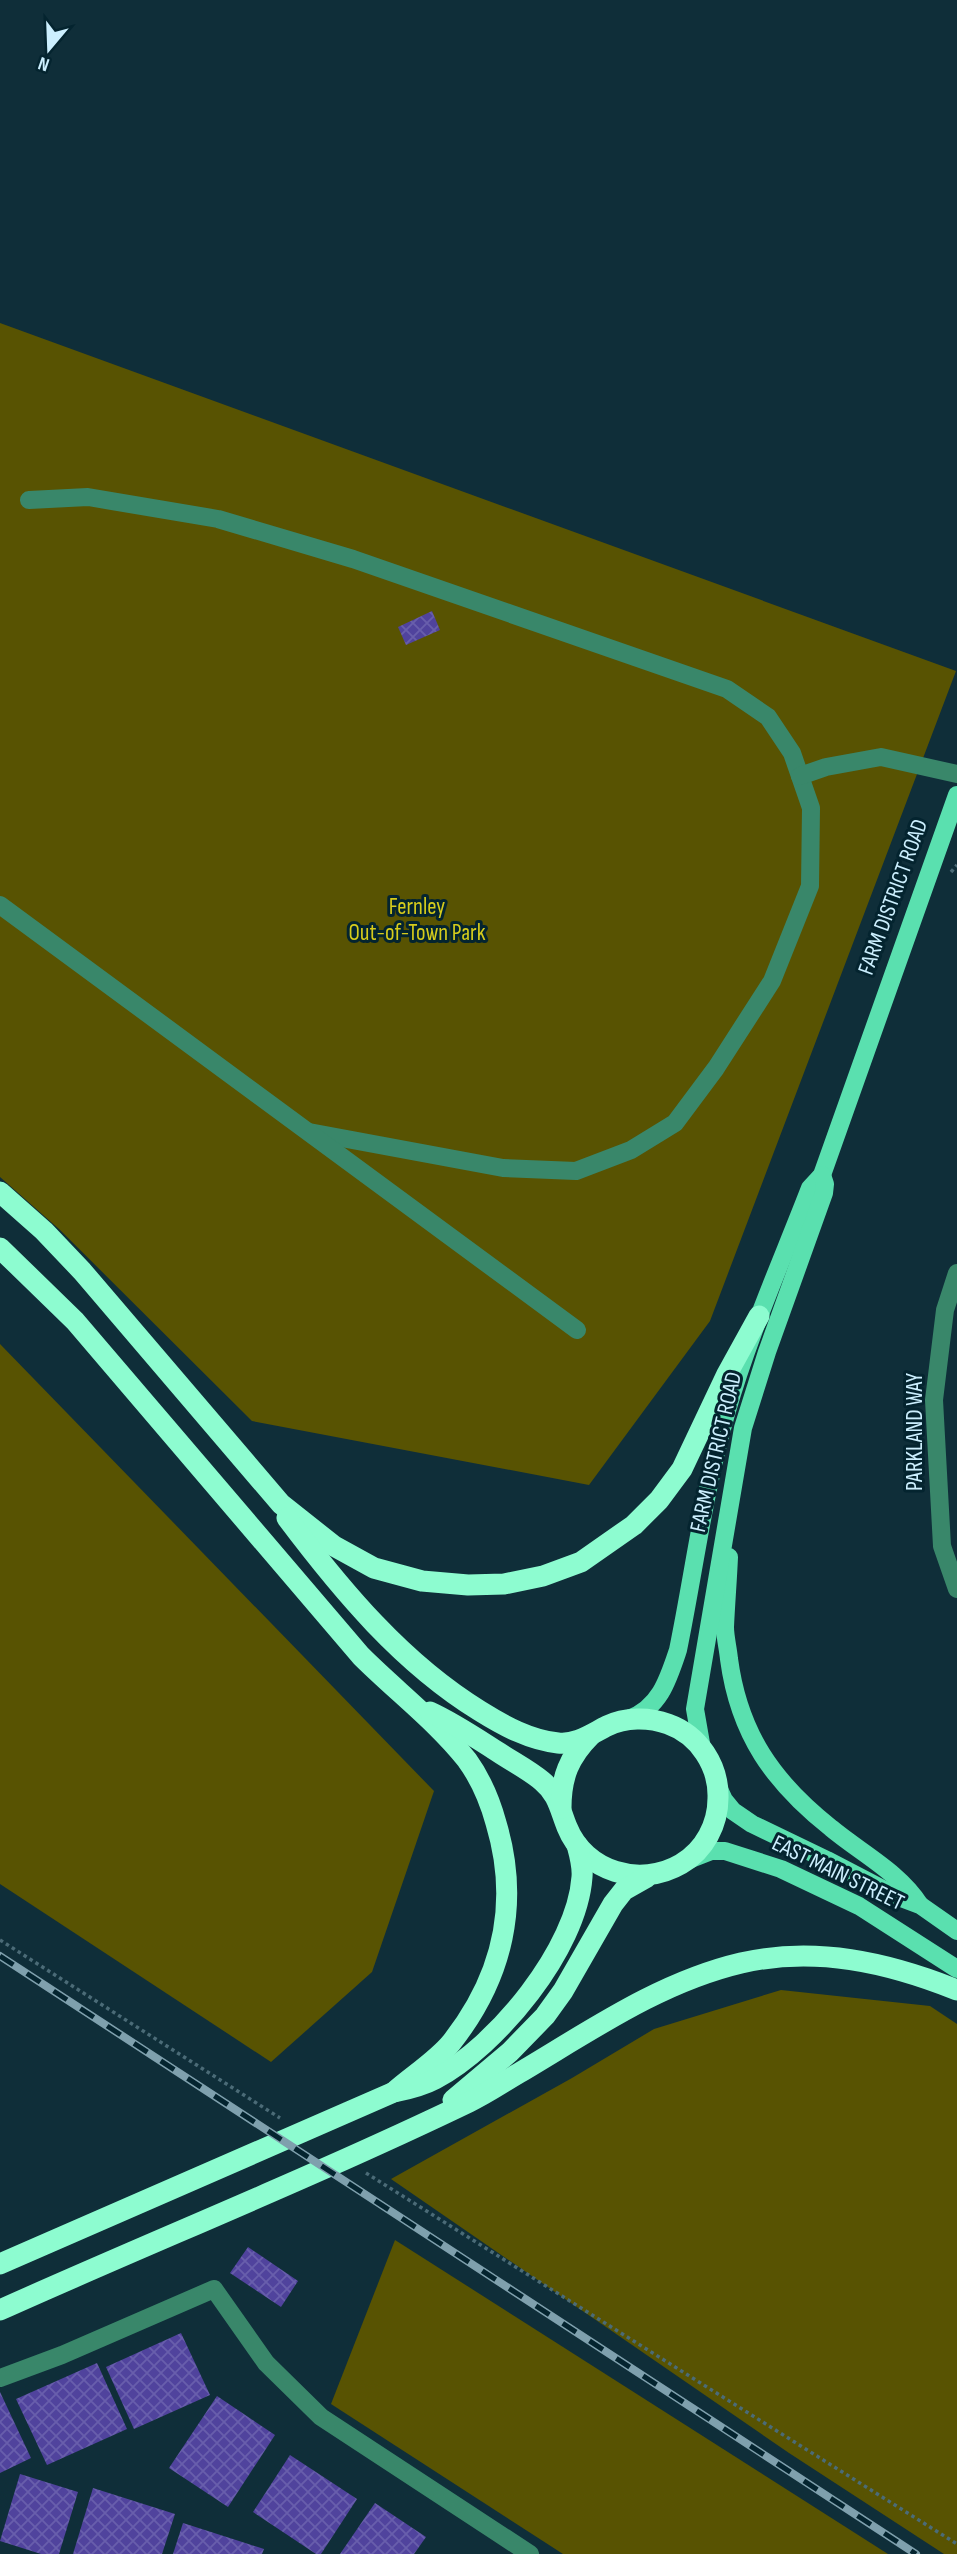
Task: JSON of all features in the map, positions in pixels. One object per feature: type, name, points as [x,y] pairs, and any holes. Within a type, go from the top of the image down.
[{"type":"highway","points":[[0,1192],[44,1231],[82,1271],[281,1504],[334,1546],[374,1568],[422,1581],[468,1585],[504,1584],[543,1576],[582,1562],[634,1525],[660,1500],[681,1469],[727,1374],[759,1316]]},
{"type":"highway","points":[[0,1248],[75,1321],[360,1656],[394,1690],[544,1782],[561,1808],[582,1864],[582,1878],[571,1921],[547,1967],[522,2004],[500,2028],[457,2065],[416,2088],[394,2092],[0,2264]]},
{"type":"highway","points":[[281,1504],[287,1518],[301,1536],[362,1610],[405,1655],[438,1683],[496,1721],[522,1733],[562,1743],[591,1735],[609,1724],[629,1719],[650,1719],[670,1724],[688,1735],[702,1749],[713,1767],[718,1787],[718,1808],[713,1827],[703,1845],[688,1860],[670,1870],[630,1876],[610,1870],[592,1860],[577,1845]]},
{"type":"highway","points":[[394,2092],[449,2045],[472,2014],[494,1968],[506,1919],[508,1884],[504,1848],[483,1786],[468,1762],[418,1707]]},
{"type":"highway","points":[[561,1808],[561,1787],[567,1767],[577,1749],[591,1735]]},
{"type":"highway","points":[[434,2117],[510,2052],[545,2017],[613,1904],[634,1883],[650,1875]]},
{"type":"highway","points":[[0,2310],[366,2150],[471,2101],[669,1987],[707,1973],[742,1963],[779,1957],[811,1956],[859,1960],[911,1973],[957,1990]]},
{"type":"main road","name":"FARM DISTRICT ROAD","points":[[629,1719],[643,1714],[653,1705],[662,1693],[674,1662],[727,1413],[759,1316],[810,1188],[822,1175],[952,825],[957,795]]},
{"type":"main road","name":"FARM DISTRICT ROAD","points":[[702,1749],[695,1709],[743,1428],[824,1193],[822,1175]]},
{"type":"main road","points":[[733,1483],[725,1629],[732,1679],[745,1723],[761,1754],[800,1802],[888,1871],[912,1892],[920,1905]]},
{"type":"main road","name":"EAST MAIN STREET","points":[[718,1787],[733,1811],[752,1824],[896,1896],[920,1905],[957,1931]]},
{"type":"main road","name":"EAST MAIN STREET","points":[[688,1860],[711,1851],[725,1851],[780,1868],[859,1906],[957,1969]]},
{"type":"street","points":[[29,500],[88,496],[218,519],[354,559],[727,689],[768,717],[792,753],[811,808],[810,886],[772,981],[716,1068],[676,1123],[632,1150],[576,1171],[503,1168],[309,1132]]},
{"type":"street","points":[[800,776],[826,767],[881,757],[957,774]]},
{"type":"street","points":[[0,905],[577,1330]]},
{"type":"street","name":"PARKLAND WAY","points":[[957,1273],[945,1310],[934,1400],[942,1546],[957,1589]]},
{"type":"street","points":[[0,2378],[62,2355],[214,2290],[266,2363],[321,2417],[530,2554]]},
{"type":"path","points":[[0,1940],[282,2120]]},
{"type":"path","points":[[364,2172],[957,2544]]},
{"type":"green space","name":"Fernley Out-of-Town Park","points":[[0,323],[956,671],[710,1321],[589,1485],[252,1421],[59,1229],[0,1177]]},
{"type":"green space","points":[[0,1344],[434,1791],[372,1972],[271,2062],[0,1884]]},
{"type":"green space","points":[[781,1990],[930,2006],[957,2024],[957,2554],[944,2554],[789,2453],[391,2179],[654,2029]]},
{"type":"green space","points":[[395,2240],[888,2554],[563,2554],[331,2404]]},
{"type":"building","points":[[432,611],[440,630],[406,645],[398,627]]},
{"type":"building","points":[[248,2247],[298,2281],[281,2307],[230,2273]]},
{"type":"building","points":[[181,2333],[210,2395],[134,2429],[106,2367]]},
{"type":"building","points":[[97,2363],[127,2429],[47,2465],[16,2399]]},
{"type":"building","points":[[0,2392],[31,2458],[0,2473]]},
{"type":"building","points":[[217,2396],[275,2435],[228,2507],[169,2468]]},
{"type":"building","points":[[290,2455],[357,2499],[321,2554],[316,2554],[253,2512]]},
{"type":"building","points":[[20,2474],[78,2492],[59,2554],[41,2554],[0,2541]]},
{"type":"building","points":[[93,2488],[175,2514],[162,2554],[73,2554]]},
{"type":"building","points":[[375,2503],[426,2537],[414,2554],[340,2554]]},
{"type":"building","points":[[183,2523],[264,2549],[262,2554],[173,2554]]},
{"type":"railway","points":[[0,1956],[916,2554]]}]
